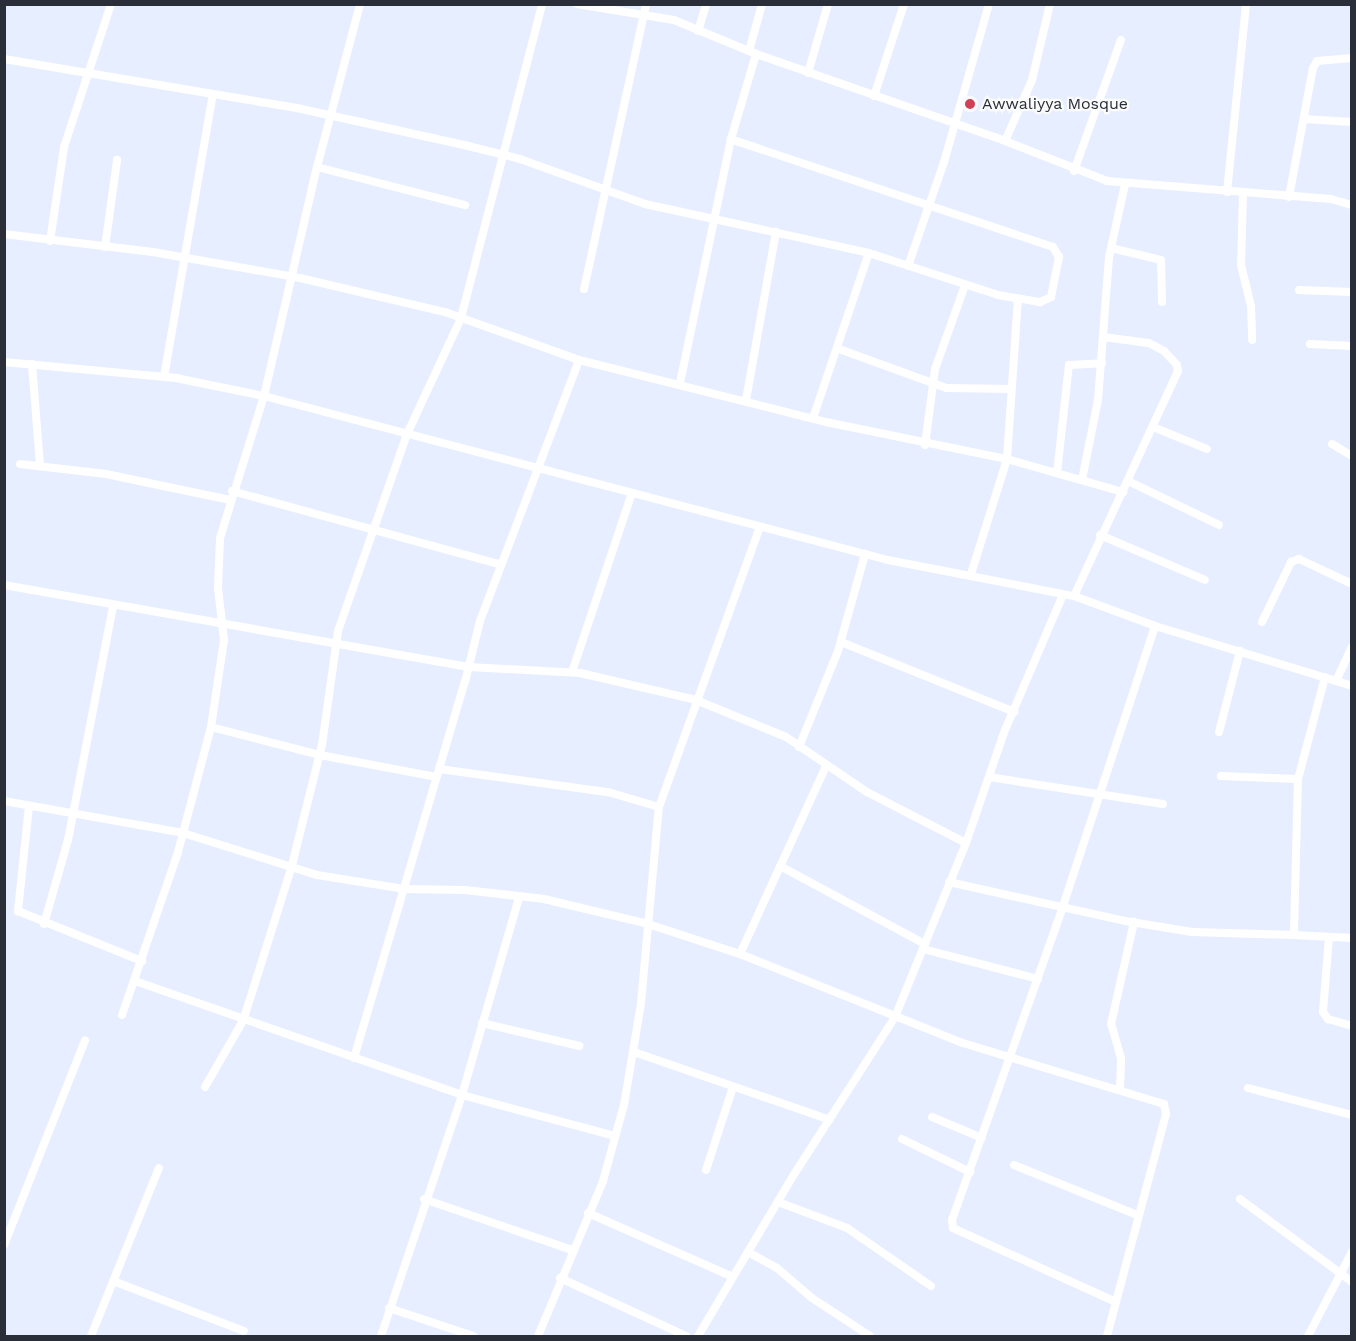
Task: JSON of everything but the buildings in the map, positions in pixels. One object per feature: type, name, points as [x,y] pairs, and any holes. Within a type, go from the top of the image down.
[{"type":"street","points":[[50,241],[64,147],[111,4]]},
{"type":"street","points":[[122,1015],[142,962],[183,833],[211,727],[224,622],[218,554],[231,496],[264,396],[317,166],[360,4]]},
{"type":"street","points":[[205,1087],[243,1021],[291,869],[320,755],[336,641],[371,531],[407,434],[461,318],[486,229],[501,155],[542,4]]},
{"type":"street","points":[[577,4],[645,9],[753,53],[1005,141],[1074,171],[1125,184],[1331,199],[1352,205]]},
{"type":"street","points":[[698,30],[706,4]]},
{"type":"street","points":[[680,383],[712,219],[753,53],[762,4]]},
{"type":"street","points":[[808,73],[828,4]]},
{"type":"street","points":[[874,96],[904,4]]},
{"type":"street","points":[[908,267],[929,206],[989,4]]},
{"type":"street","points":[[1005,141],[1032,80],[1050,4]]},
{"type":"street","points":[[1227,192],[1246,4]]},
{"type":"street","points":[[584,289],[645,9]]},
{"type":"street","points":[[1074,171],[1121,40]]},
{"type":"street","points":[[1289,197],[1315,64],[1352,58]]},
{"type":"street","points":[[4,59],[330,116],[501,155],[606,190],[712,219],[869,253],[965,285],[1018,299],[1040,302],[1051,297],[1058,251],[731,139]]},
{"type":"street","points":[[164,377],[213,94]]},
{"type":"street","points":[[1304,119],[1352,122]]},
{"type":"street","points":[[105,247],[117,160]]},
{"type":"street","points":[[317,166],[465,206]]},
{"type":"street","points":[[1082,480],[1102,363],[1102,337],[1111,248],[1125,184]]},
{"type":"street","points":[[1243,193],[1241,265],[1251,306],[1252,340]]},
{"type":"street","points":[[746,400],[776,232]]},
{"type":"street","points":[[4,234],[184,257],[292,277],[461,318],[579,360],[925,445],[1007,459],[1123,492]]},
{"type":"street","points":[[1111,248],[1161,260],[1162,302]]},
{"type":"street","points":[[813,418],[839,348],[869,253]]},
{"type":"street","points":[[925,445],[931,384],[965,285]]},
{"type":"street","points":[[1299,290],[1352,292]]},
{"type":"street","points":[[971,574],[1007,459],[1018,299]]},
{"type":"street","points":[[1074,596],[1100,535],[1123,492],[1178,371],[1177,365],[1149,343],[1102,337]]},
{"type":"street","points":[[1310,344],[1352,346]]},
{"type":"street","points":[[839,348],[931,384],[987,391],[1011,389]]},
{"type":"street","points":[[354,1058],[470,668],[480,621],[499,564],[579,360]]},
{"type":"street","points":[[1057,472],[1070,365],[1085,361],[1102,363]]},
{"type":"street","points":[[4,362],[164,377],[264,396],[537,470],[865,554],[1074,596],[1155,626],[1352,686]]},
{"type":"street","points":[[32,364],[40,466]]},
{"type":"street","points":[[1153,428],[1207,449]]},
{"type":"street","points":[[1332,444],[1352,456]]},
{"type":"street","points":[[20,464],[106,474],[231,496],[499,564]]},
{"type":"street","points":[[1128,481],[1219,525]]},
{"type":"street","points":[[572,672],[632,494]]},
{"type":"street","points":[[538,1336],[560,1278],[603,1181],[615,1136],[634,1052],[658,807],[760,527]]},
{"type":"street","points":[[1100,535],[1205,580]]},
{"type":"street","points":[[799,747],[841,642],[865,554]]},
{"type":"street","points":[[1262,622],[1291,562],[1299,559],[1352,584]]},
{"type":"street","points":[[4,585],[112,606],[336,641],[470,668],[572,672],[696,700],[757,722],[799,747],[825,766],[966,843]]},
{"type":"street","points":[[698,1336],[747,1252],[895,1017],[966,843],[1014,712],[1063,595]]},
{"type":"street","points":[[44,924],[73,815],[112,606]]},
{"type":"street","points":[[1116,1302],[953,1228],[953,1216],[1063,906],[1155,626]]},
{"type":"street","points":[[841,642],[1014,712]]},
{"type":"street","points":[[1336,681],[1352,647]]},
{"type":"street","points":[[1219,732],[1240,651]]},
{"type":"street","points":[[1294,935],[1298,779],[1325,677]]},
{"type":"street","points":[[211,727],[320,755],[438,773],[608,792],[658,807]]},
{"type":"street","points":[[740,954],[825,766]]},
{"type":"street","points":[[1221,776],[1298,779]]},
{"type":"street","points":[[989,777],[1163,804]]},
{"type":"street","points":[[4,801],[183,833],[291,869],[404,889],[465,890],[544,899],[648,924],[740,954],[895,1017],[1011,1057],[1164,1104],[1167,1108],[1107,1336]]},
{"type":"street","points":[[29,806],[17,909],[44,924],[142,962]]},
{"type":"street","points":[[780,866],[924,946],[1038,979]]},
{"type":"street","points":[[949,882],[1134,922],[1222,935],[1352,938]]},
{"type":"street","points":[[381,1336],[424,1199],[462,1095],[519,897]]},
{"type":"street","points":[[1120,1090],[1121,1058],[1111,1024],[1134,922]]},
{"type":"street","points":[[1329,937],[1323,1012],[1328,1019],[1352,1026]]},
{"type":"street","points":[[135,981],[243,1021],[462,1095],[615,1136]]},
{"type":"street","points":[[482,1023],[579,1046]]},
{"type":"street","points":[[4,1245],[85,1040]]},
{"type":"street","points":[[634,1052],[830,1120]]},
{"type":"street","points":[[706,1170],[733,1087]]},
{"type":"street","points":[[1248,1088],[1352,1115]]},
{"type":"street","points":[[932,1117],[982,1138]]},
{"type":"street","points":[[902,1139],[970,1172]]},
{"type":"street","points":[[1014,1165],[1137,1215]]},
{"type":"street","points":[[91,1336],[159,1168]]},
{"type":"street","points":[[424,1199],[572,1250]]},
{"type":"street","points":[[1240,1199],[1352,1282]]},
{"type":"street","points":[[778,1202],[847,1228],[931,1286]]},
{"type":"street","points":[[588,1213],[733,1277]]},
{"type":"street","points":[[747,1252],[777,1268],[812,1298],[870,1336]]},
{"type":"street","points":[[1308,1336],[1352,1252]]},
{"type":"street","points":[[560,1278],[687,1336]]},
{"type":"street","points":[[113,1281],[244,1330]]},
{"type":"street","points":[[389,1308],[472,1336]]},
{"type":"place","name":"Awwaliyya Mosque","points":[[970,104]]}]
